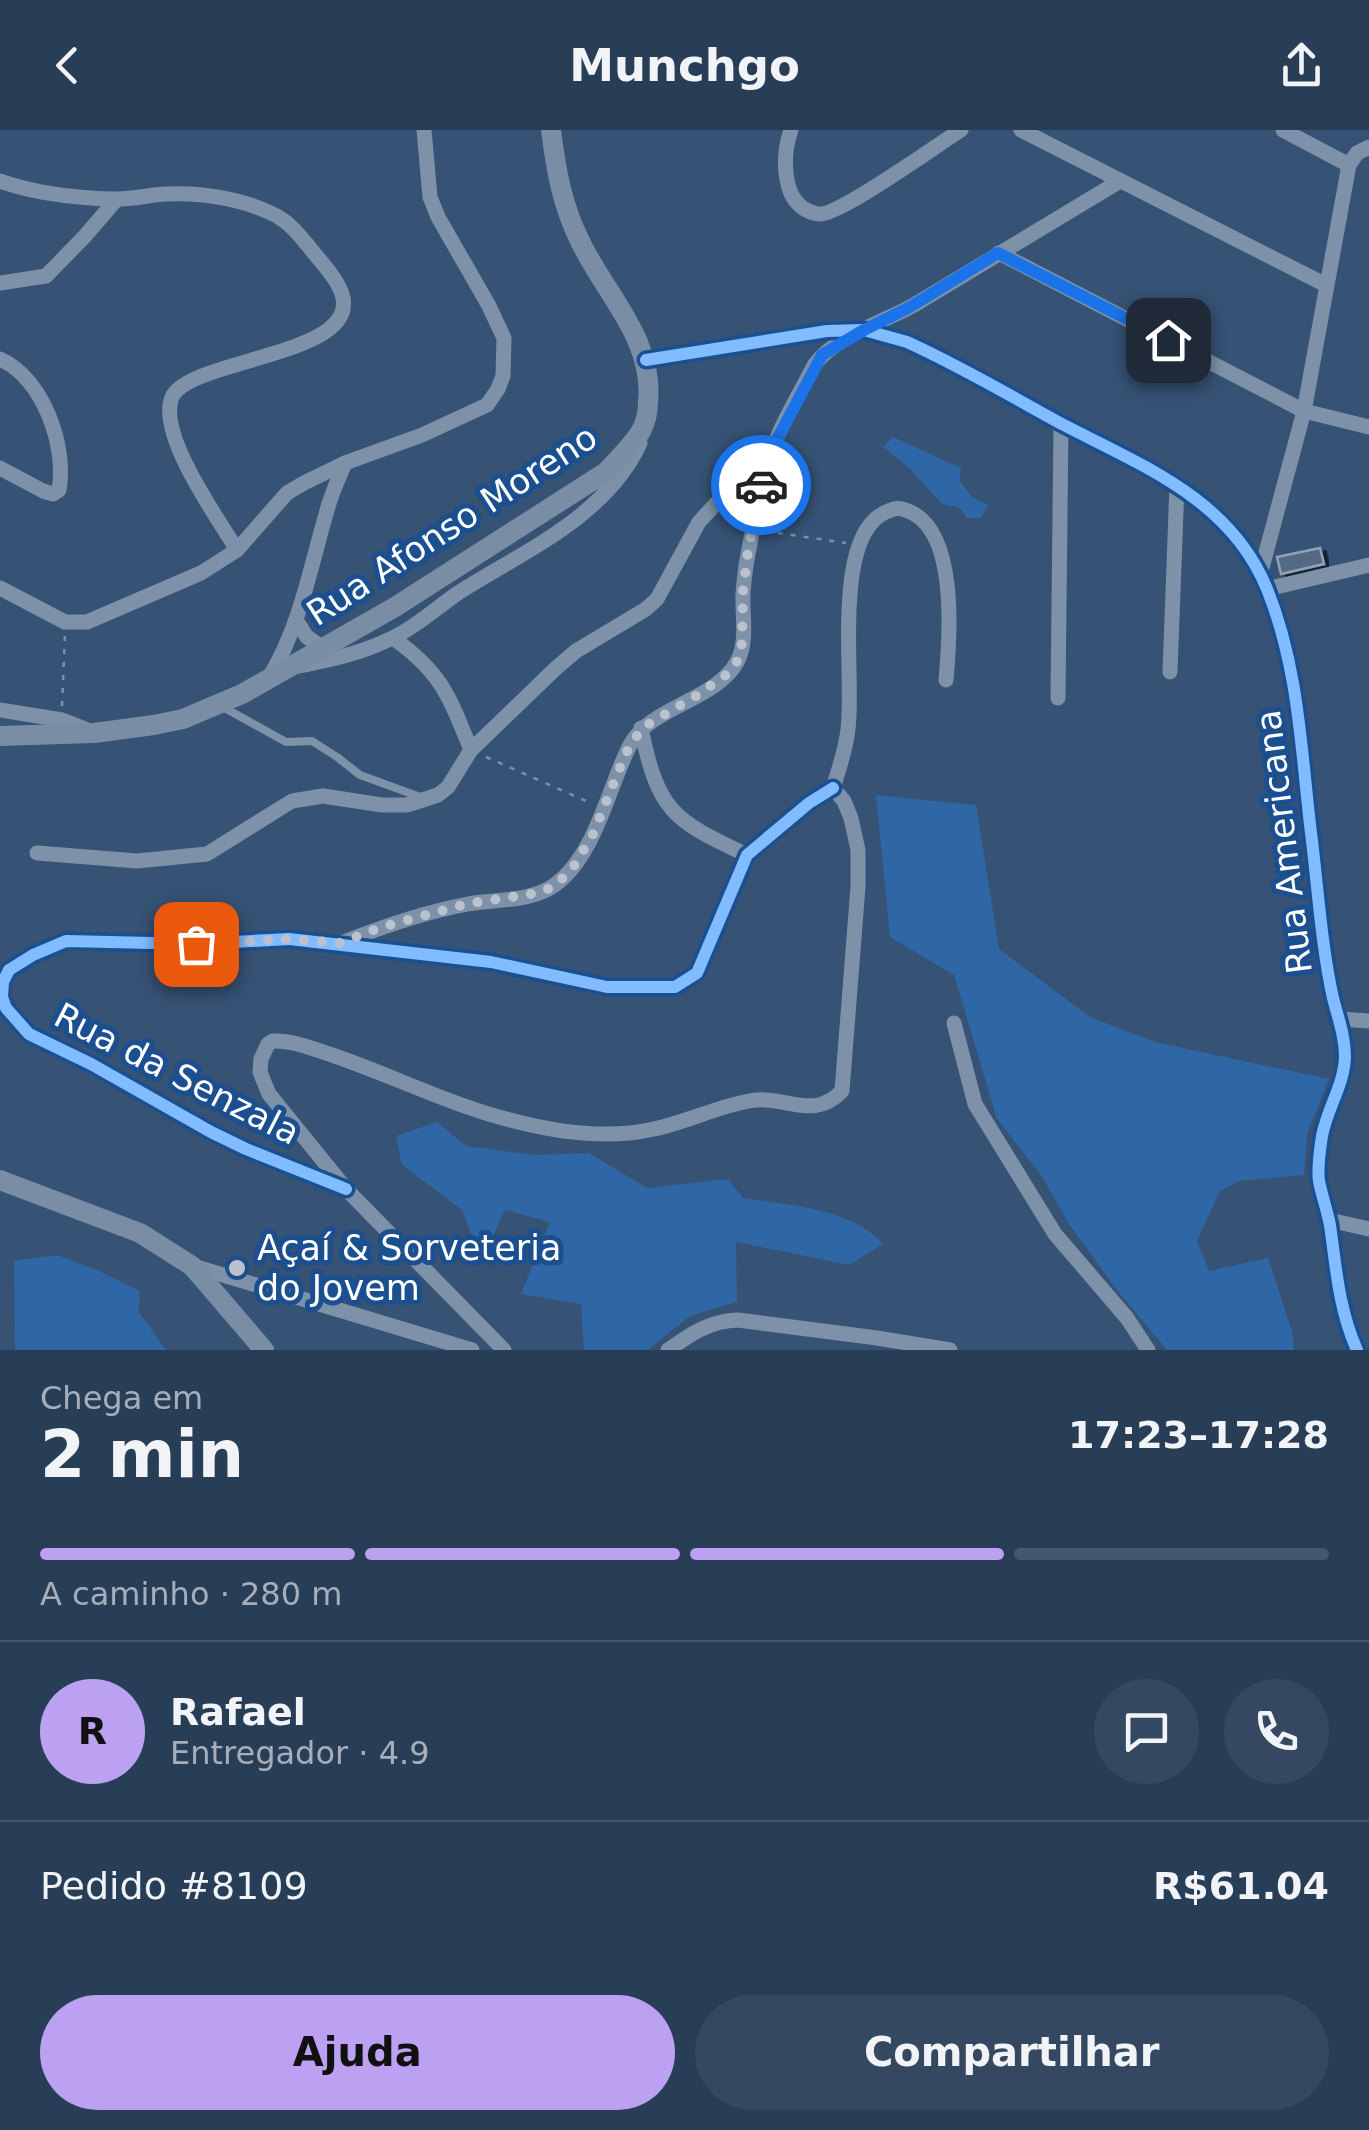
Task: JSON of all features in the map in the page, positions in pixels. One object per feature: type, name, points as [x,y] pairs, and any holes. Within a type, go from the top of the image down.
[{"type":"main road","name":"Rua Afonso Moreno","points":[[0,736],[94,733],[183,719],[277,674],[395,607],[606,472],[624,454],[642,430],[647,414],[650,386],[646,360],[564,208],[551,130]]},
{"type":"main road","points":[[0,1180],[140,1234],[192,1266],[264,1350]]},
{"type":"street","points":[[0,572],[6,591],[65,622],[87,622],[201,573],[237,550],[287,493],[304,482],[487,405],[504,376],[504,338],[430,197],[424,130]]},
{"type":"street","points":[[791,130],[784,162],[792,198],[800,207],[821,214],[850,203],[960,130]]},
{"type":"street","points":[[1021,130],[1326,286]]},
{"type":"street","points":[[1283,130],[1349,165]]},
{"type":"street","points":[[1369,147],[1357,152],[1349,165],[1304,410],[1263,582],[1369,564]]},
{"type":"street","points":[[0,180],[56,193],[116,200],[188,194],[252,206],[294,228],[338,286],[344,298],[339,322],[327,332],[184,384],[174,391],[169,403],[172,432],[190,472],[237,550]]},
{"type":"street","points":[[37,853],[100,860],[176,859],[208,854],[292,801],[308,797],[407,805],[438,795],[471,750],[532,689],[576,651],[657,599],[699,522],[752,474],[772,449],[822,355],[1120,182]]},
{"type":"street","points":[[0,283],[46,276],[116,200]]},
{"type":"street","points":[[998,253],[1304,410],[1369,427]]},
{"type":"street","points":[[646,360],[827,331],[864,330]]},
{"type":"street","name":"Rua Americana","points":[[864,330],[934,354],[1147,466],[1202,502],[1249,556],[1263,582],[1284,636],[1296,691],[1325,944],[1345,1053],[1344,1072],[1326,1120],[1318,1178],[1329,1220],[1345,1324],[1356,1350]]},
{"type":"street","points":[[0,360],[21,372],[51,421],[62,462],[59,490],[56,494],[42,491],[0,468]]},
{"type":"street","name":"Rua Afonso Moreno","points":[[277,674],[360,652],[392,638],[584,513],[618,480],[641,440],[644,423]]},
{"type":"street","points":[[1058,698],[1061,423]]},
{"type":"street","points":[[747,855],[692,826],[669,806],[654,780],[642,728],[726,675],[738,660],[743,591],[762,482],[772,449]]},
{"type":"street","points":[[277,674],[344,463]]},
{"type":"street","points":[[304,482],[326,512]]},
{"type":"street","points":[[1170,672],[1177,485]]},
{"type":"street","points":[[340,943],[491,962],[607,987],[675,988],[697,974],[747,855],[808,802],[833,788],[848,730],[850,596],[859,544],[878,516],[891,510],[901,508],[917,514],[934,534],[947,587],[950,640],[946,680]]},
{"type":"street","points":[[296,620],[308,637],[323,648]]},
{"type":"street","points":[[392,638],[435,675],[449,696],[471,750]]},
{"type":"street","name":"Rua Afonso Moreno","points":[[0,710],[62,720],[94,733]]},
{"type":"street","name":"Rua da Senzala","points":[[346,1189],[211,1132],[92,1064],[29,1034],[6,1008],[2,998],[4,973],[66,940],[196,944],[289,939],[340,943],[466,904],[538,893],[555,886],[574,866],[593,834],[626,753],[642,728]]},
{"type":"street","points":[[504,1350],[346,1189],[269,1094],[260,1072],[268,1044],[286,1040],[460,1104],[517,1122],[575,1132],[614,1135],[654,1129],[749,1101],[772,1100],[816,1107],[834,1100],[842,1091],[846,1057],[858,850],[852,818],[833,788]]},
{"type":"street","points":[[1340,1019],[1369,1021]]},
{"type":"street","points":[[954,1023],[975,1104],[1056,1234],[1127,1318],[1148,1350]]},
{"type":"street","points":[[1329,1220],[1369,1229]]},
{"type":"street","points":[[192,1266],[472,1350]]},
{"type":"street","points":[[668,1350],[709,1324],[738,1320],[950,1350]]},
{"type":"lane","points":[[216,704],[286,742],[312,741],[360,775],[426,800]]},
{"type":"path","points":[[753,529],[859,544]]},
{"type":"path","points":[[62,720],[65,622]]},
{"type":"path","points":[[471,750],[602,808]]},
{"type":"shaded area","points":[[893,437],[961,468],[960,481],[972,497],[988,505],[981,518],[967,518],[960,508],[942,504],[883,447]]},
{"type":"shaded area","points":[[876,795],[976,805],[999,949],[1090,1017],[1155,1042],[1329,1079],[1307,1134],[1304,1175],[1239,1181],[1220,1191],[1197,1241],[1209,1271],[1268,1258],[1292,1331],[1294,1350],[1167,1350],[1116,1289],[1069,1224],[1041,1175],[997,1119],[954,975],[890,937]]},
{"type":"shaded area","points":[[437,1122],[466,1146],[534,1155],[589,1153],[647,1188],[728,1179],[743,1198],[837,1215],[870,1232],[883,1244],[849,1265],[736,1242],[737,1302],[690,1316],[648,1350],[584,1350],[581,1304],[521,1294],[550,1222],[505,1210],[491,1240],[476,1247],[462,1210],[402,1165],[396,1136]]},
{"type":"shaded area","points":[[57,1255],[140,1291],[139,1312],[166,1350],[15,1350],[14,1261]]},
{"type":"building","points":[[1320,548],[1324,564],[1281,574],[1277,557]]},
{"type":"cycle path","points":[[646,360],[827,331],[864,330],[907,342],[1180,488],[1230,531],[1251,557],[1278,620],[1293,682],[1323,940],[1344,1042],[1344,1067],[1322,1136],[1318,1176],[1342,1304],[1357,1350]]},
{"type":"cycle path","points":[[346,1189],[211,1132],[29,1034],[6,1008],[2,997],[9,970],[66,941],[196,944],[289,939],[491,962],[607,987],[675,987],[697,973],[747,855],[833,788]]},
{"type":"way so far","points":[[196,944],[289,939],[340,943],[466,904],[538,893],[555,886],[574,866],[593,834],[633,739],[642,728],[726,675],[738,660],[748,551],[761,485]]},
{"type":"place","name":"Açaí & Sorveteria do Jovem","points":[[237,1268]]},
{"type":"route","points":[[761,485],[772,449],[822,355],[998,253],[1168,340]]}]
